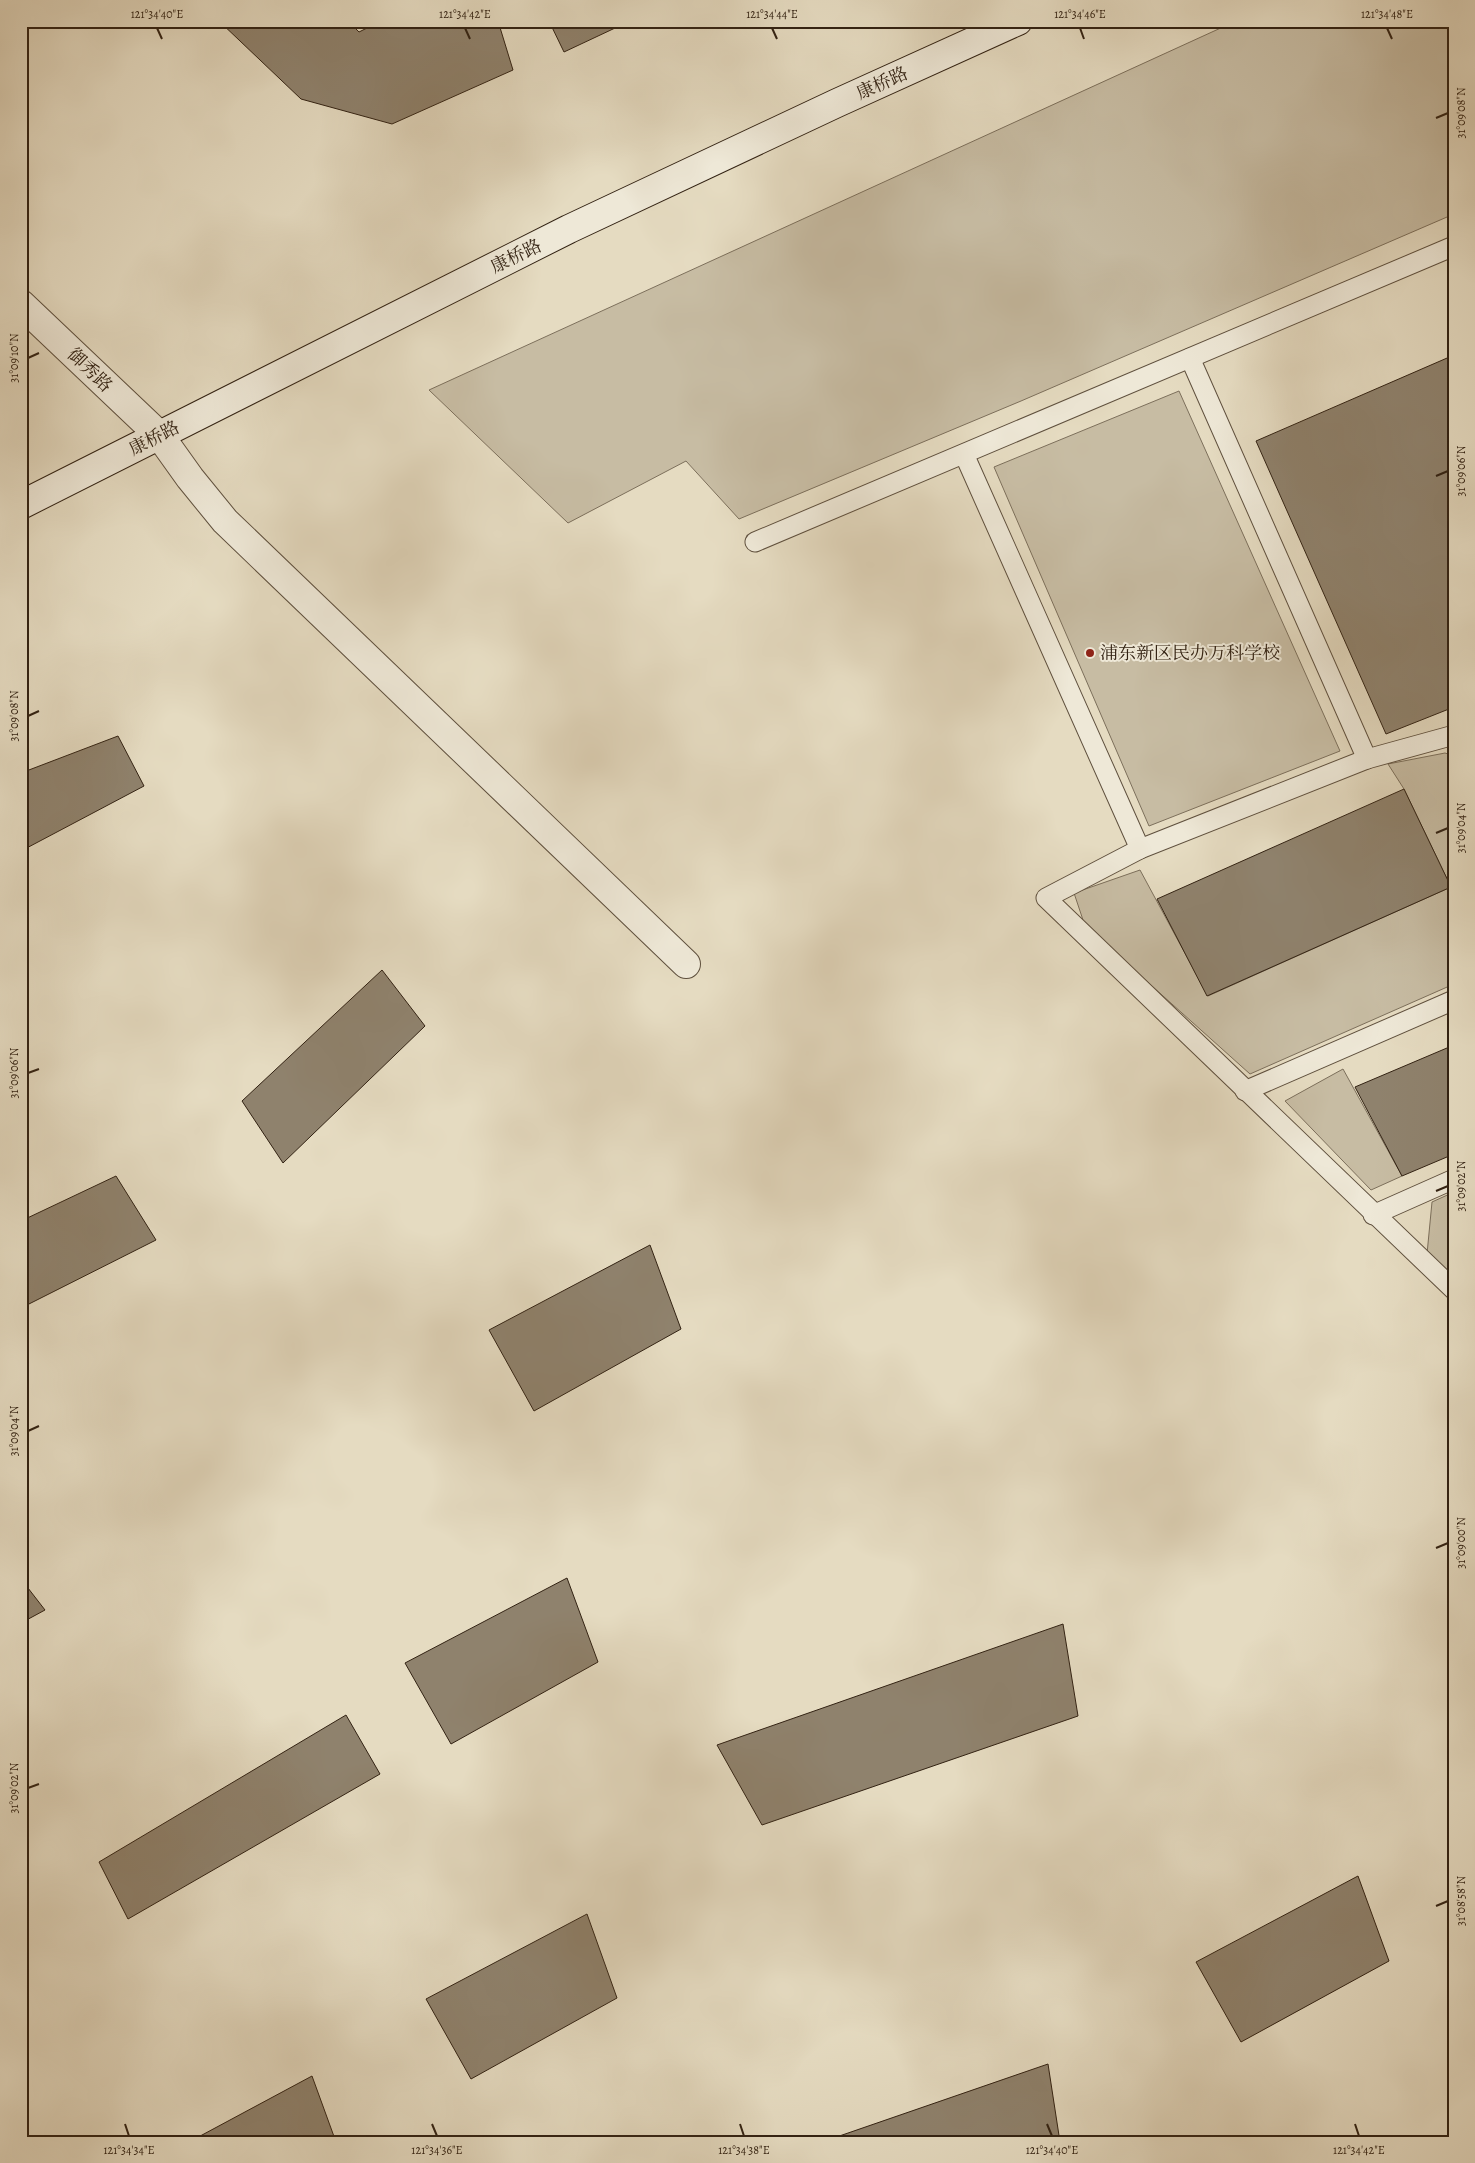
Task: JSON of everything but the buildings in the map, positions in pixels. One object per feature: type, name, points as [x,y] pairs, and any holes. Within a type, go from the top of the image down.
[{"type":"main road","name":"康桥路","points":[[21,505],[569,229],[837,103],[1018,21]]},
{"type":"main road","name":"御秀路","points":[[21,304],[160,436],[190,478],[225,521],[686,964]]},
{"type":"lane","points":[[755,542],[1454,246]]},
{"type":"lane","points":[[1190,358],[1367,759]]},
{"type":"lane","points":[[964,454],[1140,849]]},
{"type":"lane","points":[[1454,735],[1367,759],[1140,849],[1046,898],[1244,1091],[1454,1290]]},
{"type":"lane","points":[[1244,1091],[1454,1000]]},
{"type":"lane","points":[[1373,1214],[1454,1179]]},
{"type":"shaded area","points":[[1236,21],[1454,21],[1454,214],[1021,401],[739,519],[686,461],[568,523],[429,390]]},
{"type":"shaded area","points":[[1179,391],[1340,751],[1149,826],[994,467]]},
{"type":"shaded area","points":[[1445,753],[1454,756],[1454,984],[1250,1074],[1085,926],[1074,893],[1140,870],[1208,996],[1451,887],[1404,789],[1388,764]]},
{"type":"shaded area","points":[[1343,1069],[1402,1176],[1371,1190],[1285,1101]]},
{"type":"shaded area","points":[[1454,1192],[1454,1278],[1427,1254],[1432,1202]]},
{"type":"place","name":"浦东新区民办万科学校","points":[[1090,653]]}]
